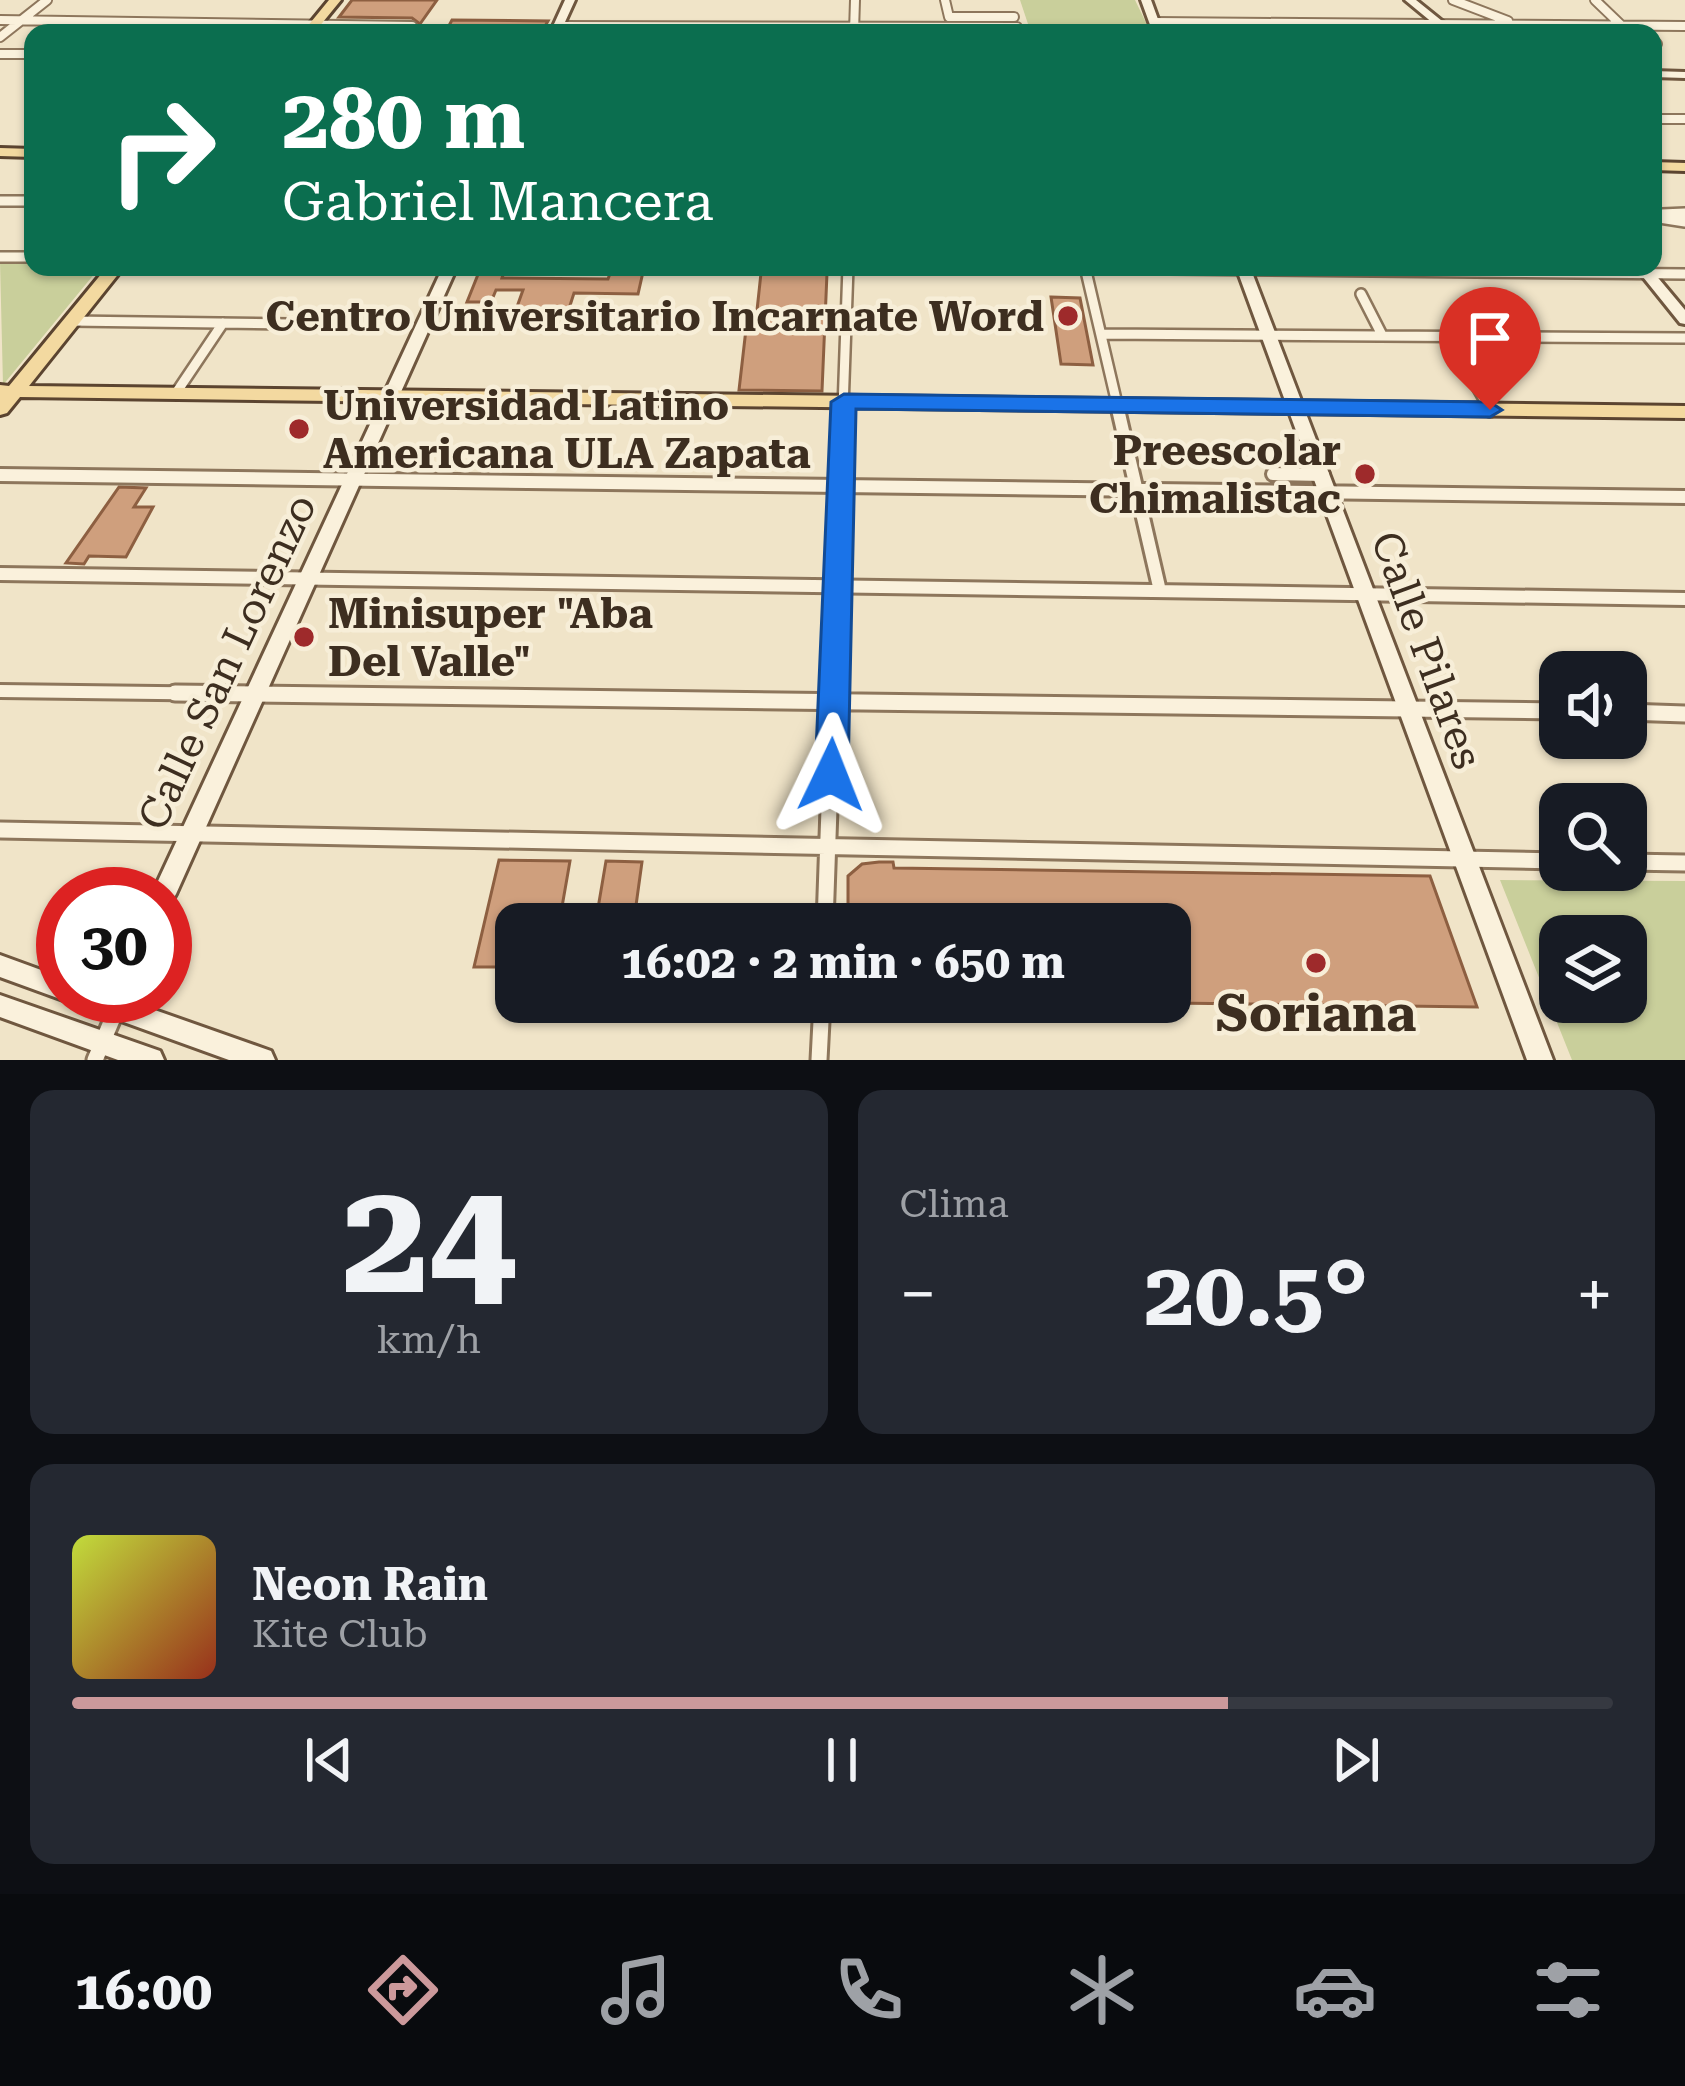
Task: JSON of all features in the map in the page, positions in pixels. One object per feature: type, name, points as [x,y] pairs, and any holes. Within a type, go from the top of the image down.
[{"type":"main road","points":[[315,24],[335,0]]},
{"type":"main road","points":[[0,409],[7,391],[108,276]]},
{"type":"main road","points":[[7,391],[1685,412]]},
{"type":"street","points":[[0,37],[47,0]]},
{"type":"street","points":[[945,0],[949,16],[1003,24]]},
{"type":"street","points":[[1410,0],[1443,24]]},
{"type":"street","points":[[1453,0],[1514,24]]},
{"type":"street","points":[[1595,0],[1620,24]]},
{"type":"street","points":[[1010,3],[1015,24]]},
{"type":"street","points":[[0,20],[167,24]]},
{"type":"street","points":[[327,24],[374,24]]},
{"type":"street","points":[[1270,24],[1336,24]]},
{"type":"street","name":"Calle San Lorenzo","points":[[175,867],[446,276]]},
{"type":"street","points":[[826,903],[848,276]]},
{"type":"street","points":[[1087,276],[1160,591]]},
{"type":"street","name":"Calle Pilares","points":[[1247,276],[1540,1060]]},
{"type":"street","points":[[1650,276],[1685,320]]},
{"type":"street","points":[[1361,294],[1382,335]]},
{"type":"street","points":[[71,321],[290,324]]},
{"type":"street","points":[[176,393],[223,323]]},
{"type":"street","points":[[1102,334],[1685,338]]},
{"type":"street","points":[[1448,336],[1490,410]]},
{"type":"street","points":[[1273,474],[1327,485]]},
{"type":"street","points":[[0,475],[1137,491],[1327,485],[1685,497]]},
{"type":"street","points":[[0,574],[835,585],[1369,598],[1685,599]]},
{"type":"street","points":[[0,691],[1539,711]]},
{"type":"street","points":[[1647,713],[1685,714]]},
{"type":"street","points":[[0,830],[1539,861]]},
{"type":"street","points":[[1647,862],[1685,863]]},
{"type":"street","points":[[0,966],[36,979]]},
{"type":"street","points":[[0,1006],[99,1051],[151,1060]]},
{"type":"street","points":[[99,1051],[110,1023]]},
{"type":"street","points":[[171,1023],[262,1060]]},
{"type":"street","points":[[819,1060],[821,1023]]},
{"type":"green space","points":[[1020,0],[1135,0],[1147,24],[1028,24]]},
{"type":"green space","points":[[0,261],[24,261],[24,276],[93,276],[3,385]]},
{"type":"green space","points":[[1500,880],[1539,880],[1539,891],[1647,891],[1647,881],[1685,881],[1685,1060],[1572,1060],[1557,1023],[1647,1023],[1647,915],[1539,915],[1539,978]]},
{"type":"building","points":[[352,0],[437,0],[420,24],[412,18],[339,17]]},
{"type":"building","points":[[452,20],[548,21],[546,24],[450,24]]},
{"type":"building","points":[[477,276],[642,276],[638,294],[574,293],[566,318],[513,318],[523,290],[496,290],[491,302],[467,302]]},
{"type":"building","points":[[761,276],[827,276],[822,391],[739,390],[746,329],[755,329]]},
{"type":"building","name":"Centro Universitario Incarnate Word","points":[[1051,297],[1080,298],[1093,365],[1061,364]]},
{"type":"building","points":[[119,487],[146,488],[134,507],[153,507],[126,557],[89,556],[84,564],[66,563]]},
{"type":"building","points":[[499,860],[570,861],[563,903],[495,903],[495,967],[474,967]]},
{"type":"building","points":[[606,861],[642,862],[636,903],[599,903]]},
{"type":"building","name":"Soriana","points":[[862,864],[1430,876],[1477,1007],[1191,1003],[1191,903],[848,903],[848,876]]},
{"type":"place","name":"Centro Universitario Incarnate Word","points":[[1068,316]]},
{"type":"place","name":"Universidad Latino Americana ULA Zapata","points":[[299,429]]},
{"type":"place","name":"Preescolar Chimalistac","points":[[1365,474]]},
{"type":"place","name":"Minisuper \"Aba Del Valle\"","points":[[304,637]]},
{"type":"place","name":"Soriana","points":[[1316,963]]},
{"type":"route","points":[[831,775],[837,487],[844,402],[1490,410]]}]
